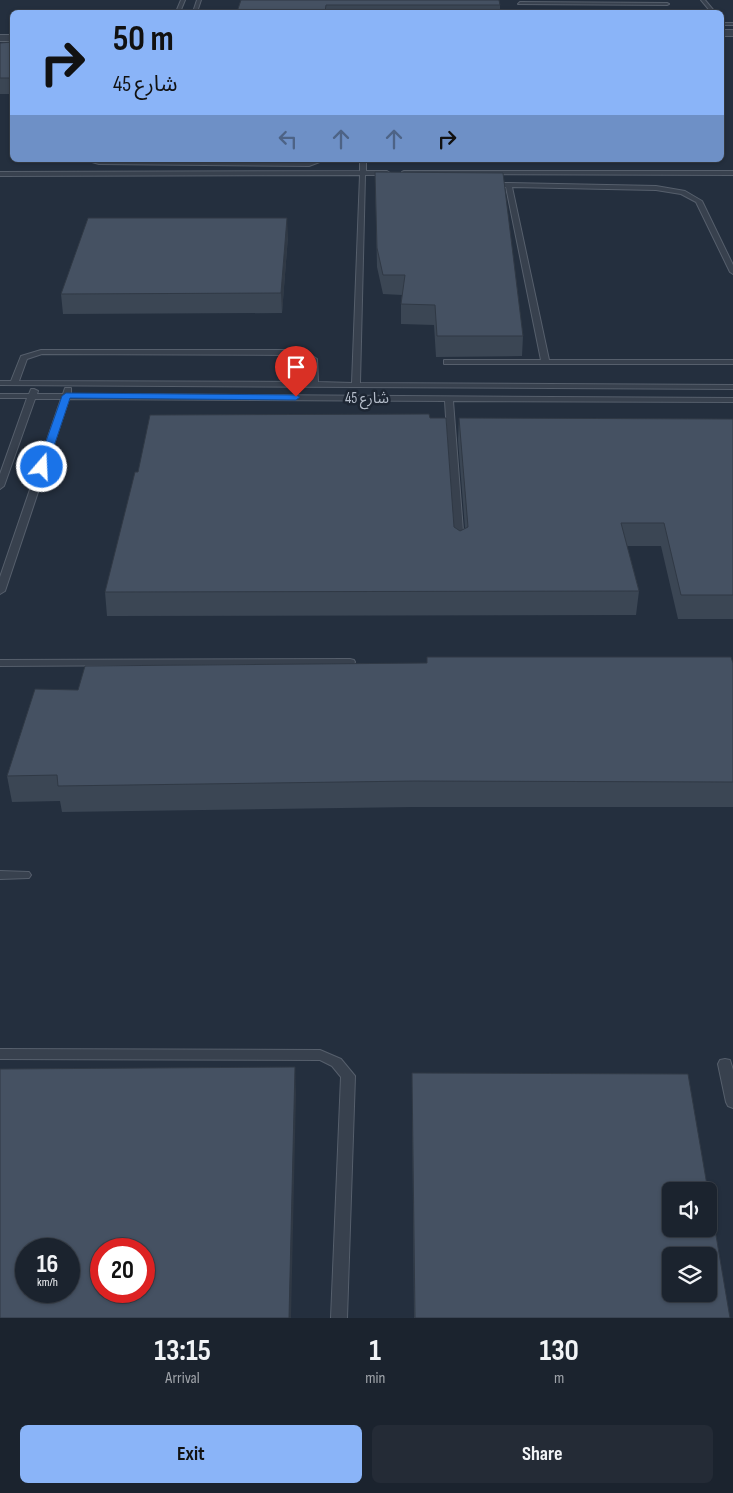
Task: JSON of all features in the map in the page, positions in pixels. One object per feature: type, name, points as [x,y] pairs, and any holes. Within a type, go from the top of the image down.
[{"type":"lane","points":[[703,0],[711,10]]},
{"type":"lane","points":[[520,3],[599,2],[667,4]]},
{"type":"lane","points":[[98,162],[309,164],[316,162]]},
{"type":"lane","points":[[356,384],[363,162]]},
{"type":"lane","points":[[0,174],[733,173]]},
{"type":"lane","points":[[489,185],[656,188],[683,192],[699,201],[733,272]]},
{"type":"lane","points":[[509,185],[545,360]]},
{"type":"lane","points":[[14,383],[24,358],[41,352],[295,352],[307,355],[314,360],[314,384]]},
{"type":"lane","points":[[447,362],[545,360],[733,362]]},
{"type":"lane","name":"شارع 45","points":[[0,383],[733,387]]},
{"type":"lane","points":[[1,480],[37,383]]},
{"type":"lane","points":[[0,591],[70,383]]},
{"type":"lane","name":"شارع 45","points":[[0,396],[733,400]]},
{"type":"lane","points":[[449,398],[460,550]]},
{"type":"lane","points":[[0,663],[350,662]]},
{"type":"lane","points":[[0,875],[25,875]]},
{"type":"lane","points":[[0,1054],[320,1055],[340,1064],[348,1076],[339,1318]]},
{"type":"lane","points":[[725,1064],[733,1102]]},
{"type":"building","points":[[241,0],[499,0],[500,5],[326,5],[325,10],[238,10]]},
{"type":"building","points":[[10,42],[10,78],[0,78],[0,43]]},
{"type":"building","points":[[375,172],[503,173],[523,336],[437,336],[435,305],[401,304],[405,275],[383,275],[377,248]]},
{"type":"building","points":[[88,218],[287,218],[281,293],[61,294]]},
{"type":"building","points":[[429,414],[430,418],[446,418],[454,527],[460,531],[468,527],[459,418],[733,419],[733,595],[681,595],[664,523],[621,523],[639,591],[105,592],[135,472],[138,472],[150,415]]},
{"type":"building","points":[[427,657],[731,657],[733,663],[733,782],[414,781],[58,786],[57,775],[7,776],[35,689],[78,690],[85,666],[427,663]]},
{"type":"building","points":[[295,1067],[289,1318],[0,1318],[0,1069]]},
{"type":"building","points":[[412,1073],[688,1074],[706,1182],[662,1182],[662,1237],[716,1237],[730,1318],[415,1318]]},
{"type":"route","points":[[42,467],[66,396],[296,397]]}]
